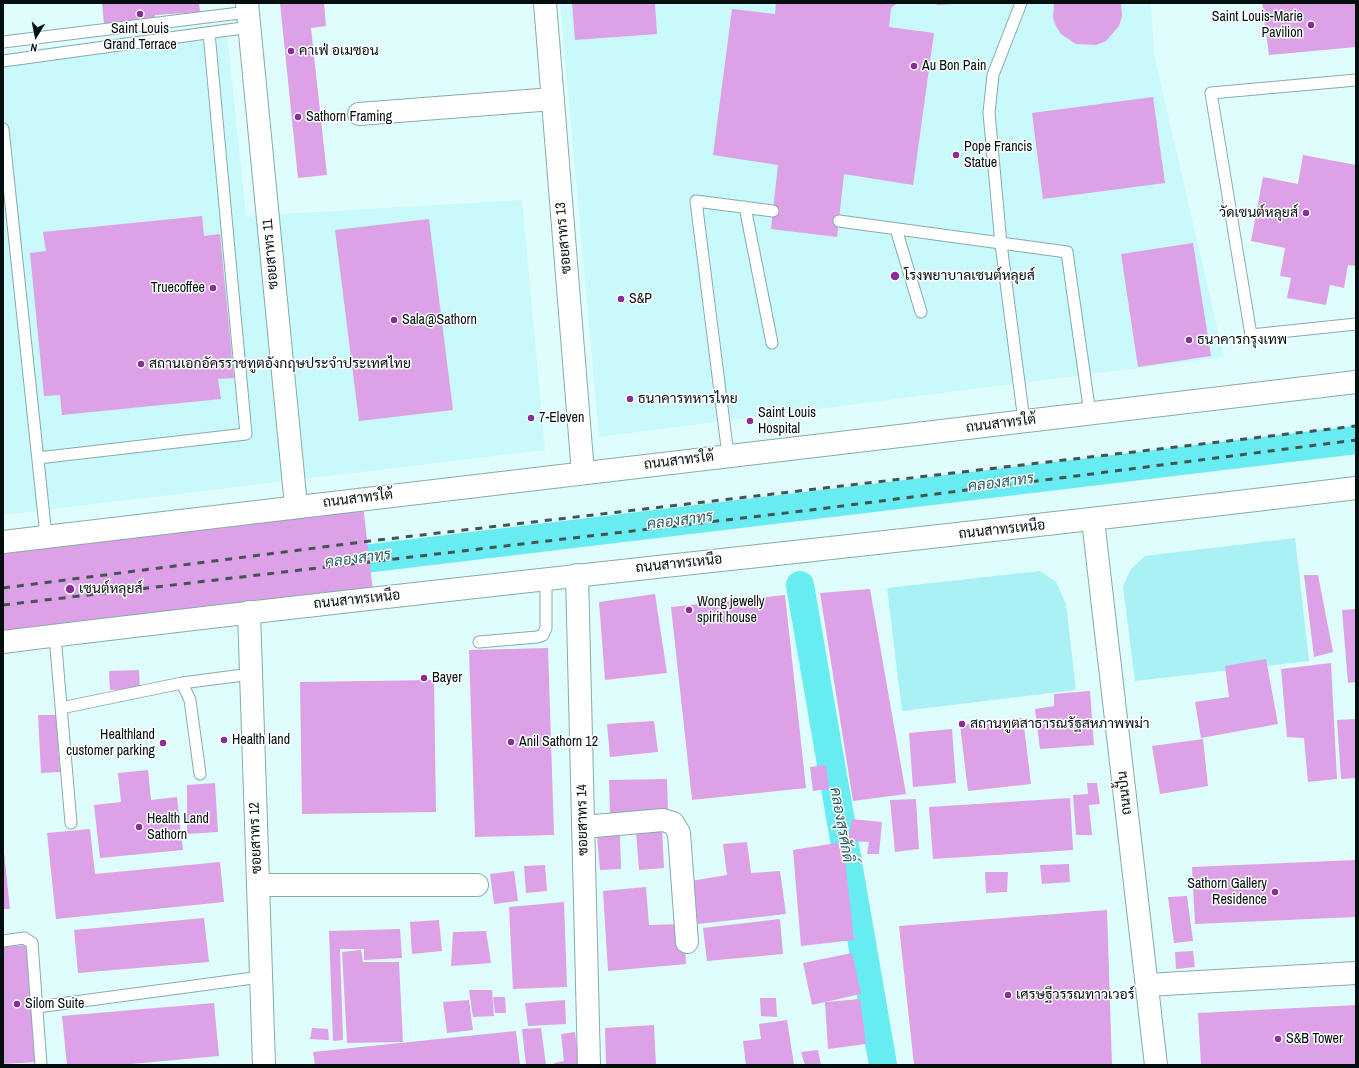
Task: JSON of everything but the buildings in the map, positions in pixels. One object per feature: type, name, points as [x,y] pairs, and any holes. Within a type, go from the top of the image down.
[{"type":"street","name":"ซอยสาทร 13","points":[[545,3],[583,473]]},
{"type":"street","name":"ซอยสาทร 11","points":[[248,14],[296,506]]},
{"type":"street","points":[[359,114],[552,99]]},
{"type":"street","name":"ถนนสาทรใต้","points":[[3,542],[296,506],[1356,382]]},
{"type":"street","name":"ถนนสาทรเหนือ","points":[[3,642],[248,612],[1093,520],[1356,488]]},
{"type":"street","name":"ถนนปั้น","points":[[1093,520],[1156,1065]]},
{"type":"street","name":"ซอยสาทร 14","points":[[577,575],[589,1065]]},
{"type":"street","name":"ซอยสาทร 12","points":[[248,612],[264,1065]]},
{"type":"street","points":[[583,827],[664,820],[673,823],[679,833],[687,942]]},
{"type":"street","points":[[258,885],[477,885]]},
{"type":"street","points":[[1147,985],[1356,973]]},
{"type":"lane","points":[[1021,3],[993,75],[989,113],[1001,244],[1024,421]]},
{"type":"lane","points":[[3,61],[209,33],[248,14]]},
{"type":"lane","points":[[3,42],[248,14]]},
{"type":"lane","points":[[38,458],[246,434],[209,33]]},
{"type":"lane","points":[[1356,80],[1211,93],[1251,335],[1356,324]]},
{"type":"lane","points":[[3,129],[46,536]]},
{"type":"lane","points":[[728,455],[696,200],[773,211]]},
{"type":"lane","points":[[745,207],[772,343]]},
{"type":"lane","points":[[839,221],[1067,252],[1090,414]]},
{"type":"lane","points":[[896,229],[921,312]]},
{"type":"lane","points":[[479,642],[538,637],[543,635],[546,628],[546,579]]},
{"type":"lane","points":[[55,636],[70,822]]},
{"type":"lane","points":[[61,708],[182,684],[251,674]]},
{"type":"lane","points":[[182,684],[190,700],[200,774]]},
{"type":"lane","points":[[3,941],[24,938],[32,943],[41,1065]]},
{"type":"lane","points":[[37,1007],[261,977]]},
{"type":"shaded area","name":"โรงพยาบาลเซนต์หลุยส์","points":[[560,3],[1151,3],[1154,55],[1224,357],[599,437]]},
{"type":"shaded area","points":[[226,23],[246,216],[522,200],[545,450],[3,515],[3,54]]},
{"type":"shaded area","points":[[1295,538],[1309,661],[1135,681],[1123,586],[1131,569],[1145,556]]},
{"type":"shaded area","points":[[1040,571],[1056,582],[1066,604],[1076,690],[902,711],[887,588]]},
{"type":"waterway","name":"คลองสาทร","points":[[331,563],[1356,440]]},
{"type":"waterway","name":"คลองสุรศักดิ์","points":[[800,585],[883,1065]]},
{"type":"railway","points":[[3,588],[370,541],[1356,426]]},
{"type":"railway","points":[[3,605],[811,510],[1356,440]]},
{"type":"place","name":"Saint Louis Grand Terrace","points":[[140,14]]},
{"type":"place","name":"Saint Louis-Marie Pavilion","points":[[1311,25]]},
{"type":"place","name":"คาเฟ่ อเมซอน","points":[[291,51]]},
{"type":"place","name":"Au Bon Pain","points":[[914,66]]},
{"type":"place","name":"Sathorn Framing","points":[[298,117]]},
{"type":"place","name":"Pope Francis Statue","points":[[956,155]]},
{"type":"place","name":"วัดเซนต์หลุยส์","points":[[1306,213]]},
{"type":"place","name":"โรงพยาบาลเซนต์หลุยส์","points":[[895,276]]},
{"type":"place","name":"Truecoffee","points":[[213,288]]},
{"type":"place","name":"S&P","points":[[621,299]]},
{"type":"place","name":"Sala@Sathorn","points":[[394,320]]},
{"type":"place","name":"ธนาคารกรุงเทพ","points":[[1189,340]]},
{"type":"place","name":"สถานเอกอัครราชทูตอังกฤษประจำประเทศไทย","points":[[141,364]]},
{"type":"place","name":"ธนาคารทหารไทย","points":[[630,399]]},
{"type":"place","name":"7-Eleven","points":[[531,418]]},
{"type":"place","name":"Saint Louis Hospital","points":[[750,421]]},
{"type":"place","name":"เซนต์หลุยส์","points":[[70,589]]},
{"type":"place","name":"Wong jewelly spirit house","points":[[689,610]]},
{"type":"place","name":"Bayer","points":[[424,678]]},
{"type":"place","name":"สถานทูตสาธารณรัฐสหภาพพม่า","points":[[962,724]]},
{"type":"place","name":"Health land","points":[[224,740]]},
{"type":"place","name":"Anil Sathorn 12","points":[[511,742]]},
{"type":"place","name":"Healthland customer parking","points":[[163,743]]},
{"type":"place","name":"Health Land Sathorn","points":[[139,827]]},
{"type":"place","name":"Sathorn Gallery Residence","points":[[1275,892]]},
{"type":"place","name":"เศรษฐีวรรณทาวเวอร์","points":[[1008,995]]},
{"type":"place","name":"Silom Suite","points":[[17,1004]]},
{"type":"place","name":"S&B Tower","points":[[1278,1039]]}]
